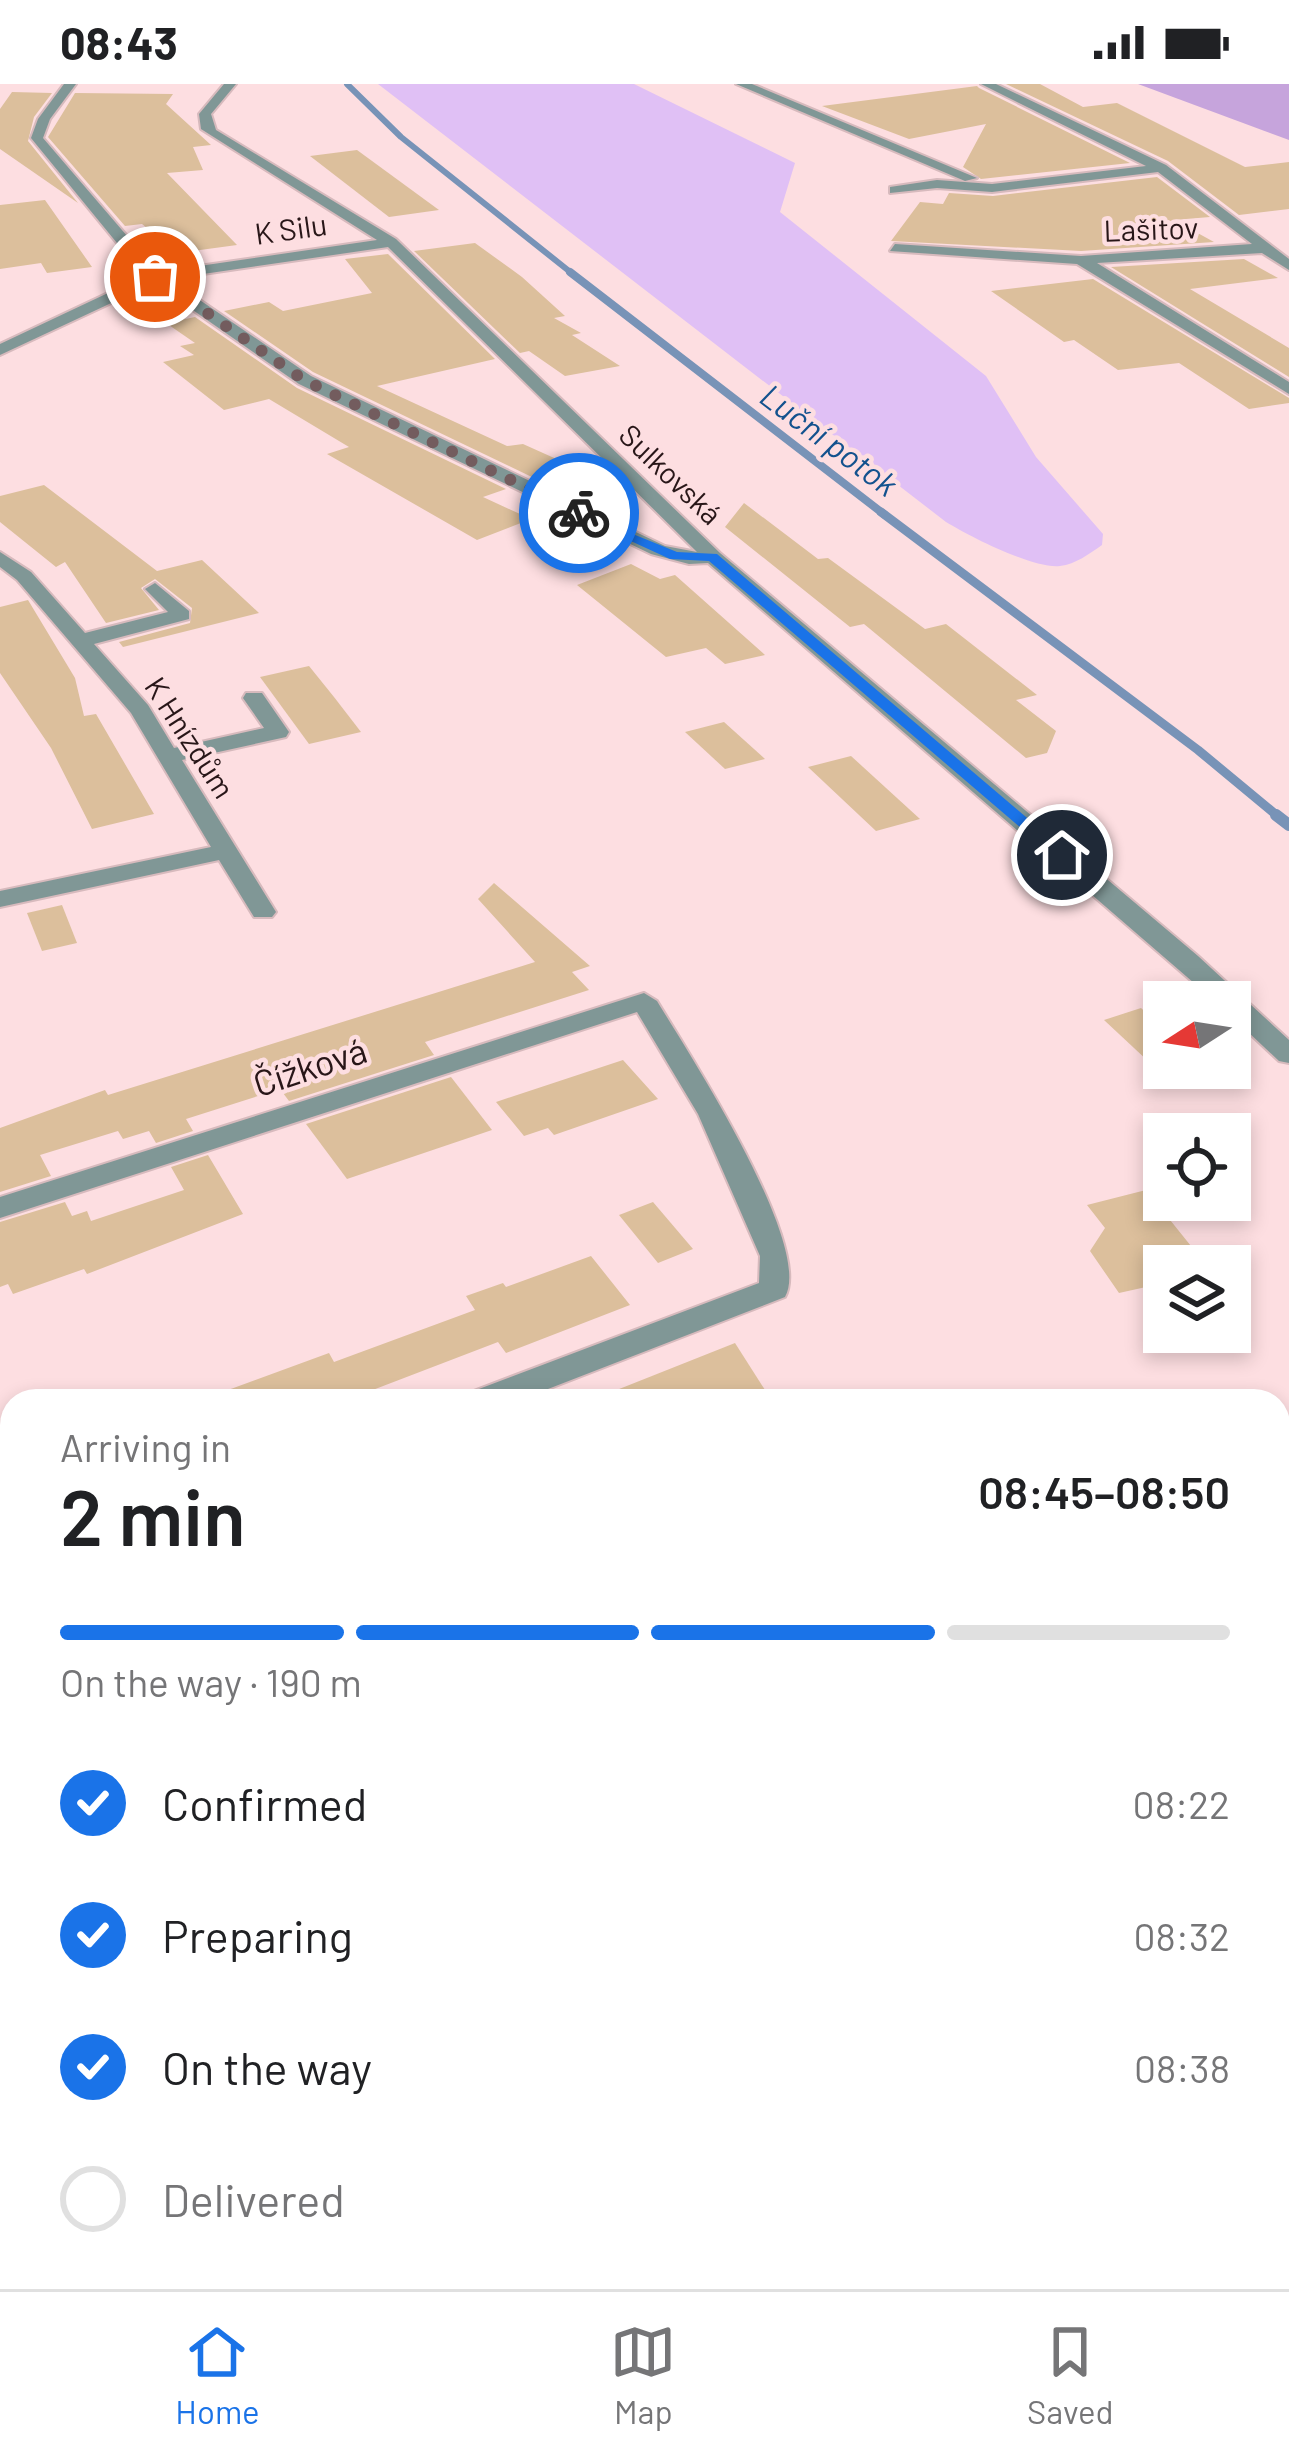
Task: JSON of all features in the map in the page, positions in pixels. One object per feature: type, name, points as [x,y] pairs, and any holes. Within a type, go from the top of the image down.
[{"type":"street","points":[[70,84],[44,119],[38,138],[155,277],[304,380],[658,550],[689,558],[713,557]]},
{"type":"street","name":"Sulkovská","points":[[230,84],[205,114],[205,126],[391,242],[713,557],[1189,962],[1289,1055]]},
{"type":"street","points":[[742,84],[986,187]]},
{"type":"street","name":"Lašitov","points":[[988,84],[1161,168],[1265,248]]},
{"type":"street","name":"Lašitov","points":[[895,190],[937,184],[986,187],[1161,168]]},
{"type":"street","name":"K Silu","points":[[0,350],[155,277],[391,242]]},
{"type":"street","points":[[895,248],[1081,260]]},
{"type":"street","points":[[1265,248],[1289,266]]},
{"type":"street","name":"Lašitov","points":[[1081,260],[1265,248]]},
{"type":"street","name":"Lašitov","points":[[1081,260],[1289,389]]},
{"type":"street","name":"K Hnízdům","points":[[0,558],[24,576],[140,710],[263,912]]},
{"type":"street","points":[[80,641],[182,615],[155,589]]},
{"type":"street","points":[[169,756],[278,732],[254,698]]},
{"type":"street","points":[[0,899],[227,851]]},
{"type":"street","name":"Čížková","points":[[0,1208],[644,1001],[712,1114],[776,1256],[774,1289],[514,1389]]},
{"type":"shaded area","points":[[378,84],[634,84],[795,163],[780,212],[986,376],[1036,457],[1103,534],[1102,545],[1071,563],[1048,566],[946,522]]},
{"type":"shaded area","points":[[1138,84],[1289,84],[1289,140]]},
{"type":"building","points":[[1006,84],[1040,84],[1083,107],[1117,103],[1245,167],[1289,162],[1289,209],[1239,215],[1168,161]]},
{"type":"building","points":[[977,86],[1130,163],[981,179],[963,167],[986,124],[909,139],[822,106]]},
{"type":"building","points":[[12,92],[52,93],[34,117],[28,141],[78,203],[0,149],[0,109]]},
{"type":"building","points":[[75,93],[173,94],[166,104],[211,145],[193,147],[203,170],[167,173],[237,245],[178,253],[142,224],[125,226],[48,137]]},
{"type":"building","points":[[357,150],[439,210],[389,217],[310,156]]},
{"type":"building","points":[[1157,177],[1210,217],[1174,220],[1214,242],[1081,251],[891,241],[920,202],[943,204],[949,193],[993,196]]},
{"type":"building","points":[[45,200],[92,267],[47,273],[41,263],[0,269],[0,205]]},
{"type":"building","points":[[475,243],[565,316],[554,318],[581,333],[572,335],[620,366],[565,376],[529,351],[520,353],[414,251]]},
{"type":"building","points":[[388,254],[495,359],[377,386],[507,446],[523,444],[572,466],[536,479],[313,372],[224,311],[269,302],[283,311],[372,293],[345,259]]},
{"type":"building","points":[[1244,259],[1278,278],[1190,289],[1289,348],[1289,377],[1111,267]]},
{"type":"building","points":[[1093,279],[1289,398],[1289,403],[1249,409],[1179,363],[1118,370],[1074,340],[1064,342],[991,291]]},
{"type":"building","points":[[195,317],[297,388],[506,489],[483,497],[531,519],[477,540],[327,454],[349,447],[269,399],[224,410],[163,362],[194,355],[180,346],[195,343],[166,323]]},
{"type":"building","points":[[44,485],[157,571],[202,560],[259,613],[123,647],[119,642],[190,623],[192,608],[155,579],[141,588],[159,610],[106,623],[65,562],[56,567],[0,522],[0,496]]},
{"type":"building","points":[[744,503],[818,559],[828,558],[925,629],[946,624],[1037,695],[1016,700],[1056,731],[1047,753],[1026,758],[864,624],[850,627],[725,527]]},
{"type":"building","points":[[631,564],[660,579],[675,575],[765,655],[725,664],[706,648],[666,657],[577,585]]},
{"type":"building","points":[[28,600],[75,678],[84,716],[96,714],[154,814],[92,829],[51,748],[0,673],[0,607]]},
{"type":"building","points":[[309,666],[361,732],[309,744],[260,677]]},
{"type":"building","points":[[724,722],[765,759],[725,769],[685,732]]},
{"type":"building","points":[[851,756],[920,819],[876,831],[808,767]]},
{"type":"building","points":[[494,883],[590,966],[572,972],[589,990],[425,1042],[434,1055],[289,1101],[280,1089],[186,1119],[193,1131],[156,1143],[149,1131],[123,1139],[118,1131],[40,1155],[51,1176],[0,1192],[0,1128],[105,1090],[108,1095],[535,962],[478,899]]},
{"type":"building","points":[[62,905],[77,943],[42,951],[27,913]]},
{"type":"building","points":[[1143,1010],[1143,1056],[1104,1020]]},
{"type":"building","points":[[623,1060],[658,1099],[554,1135],[548,1128],[524,1136],[496,1102]]},
{"type":"building","points":[[451,1077],[492,1130],[347,1179],[306,1124]]},
{"type":"building","points":[[208,1155],[243,1214],[87,1274],[84,1269],[13,1294],[8,1284],[0,1287],[0,1222],[65,1202],[72,1216],[87,1211],[91,1221],[184,1190],[171,1167]]},
{"type":"building","points":[[1143,1191],[1143,1221],[1171,1221],[1190,1245],[1143,1245],[1143,1288],[1119,1293],[1090,1251],[1105,1228],[1087,1205]]},
{"type":"building","points":[[653,1202],[693,1249],[658,1263],[619,1215]]},
{"type":"building","points":[[591,1256],[630,1305],[506,1353],[498,1342],[375,1389],[231,1389],[329,1353],[334,1362],[475,1310],[466,1296],[503,1283],[506,1287]]},
{"type":"building","points":[[735,1343],[764,1389],[619,1389]]},
{"type":"waterway","name":"Luční potok","points":[[347,84],[401,137],[574,275]]},
{"type":"waterway","name":"Luční potok","points":[[570,272],[885,515]]},
{"type":"waterway","name":"Luční potok","points":[[881,512],[1198,750],[1280,818]]},
{"type":"waterway","name":"Luční potok","points":[[1276,815],[1289,825]]},
{"type":"way so far","points":[[155,277],[304,380],[579,513]]},
{"type":"route","points":[[579,513],[675,556],[713,557],[1062,855]]}]
